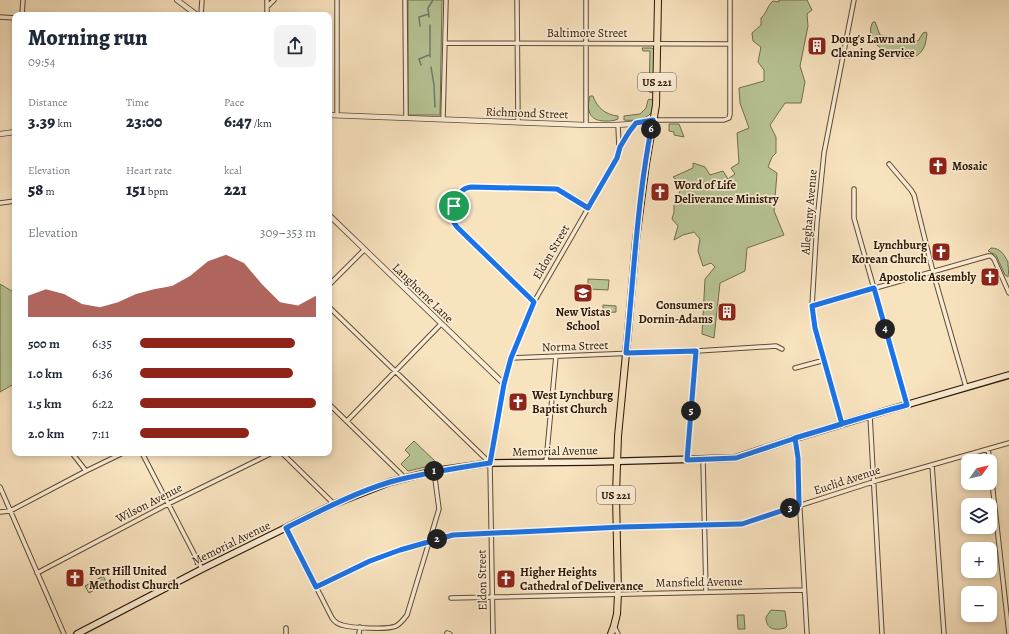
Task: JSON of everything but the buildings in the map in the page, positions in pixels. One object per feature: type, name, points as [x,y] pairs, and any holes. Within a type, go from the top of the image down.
[{"type":"main road","name":"US 221","points":[[611,634],[617,614],[618,594],[616,462],[636,240],[657,87],[658,0]]},
{"type":"main road","name":"Memorial Avenue","points":[[77,634],[202,569],[334,504],[366,490],[405,478],[434,471],[490,463],[616,462],[736,458],[795,438],[966,387],[1009,376]]},
{"type":"street","points":[[22,12],[23,0]]},
{"type":"street","points":[[177,0],[193,12]]},
{"type":"street","points":[[201,12],[202,0]]},
{"type":"street","points":[[267,0],[267,12]]},
{"type":"street","points":[[267,7],[274,0]]},
{"type":"street","points":[[337,0],[337,115]]},
{"type":"street","points":[[405,0],[406,117]]},
{"type":"street","points":[[443,119],[446,0]]},
{"type":"street","points":[[517,0],[518,122]]},
{"type":"street","points":[[586,0],[586,125]]},
{"type":"street","points":[[730,0],[730,44]]},
{"type":"street","name":"Alleghany Avenue","points":[[842,424],[815,328],[812,306],[817,222],[824,153],[854,0]]},
{"type":"street","points":[[0,17],[12,18]]},
{"type":"street","name":"Baltimore Street","points":[[445,43],[730,44]]},
{"type":"street","name":"Richmond Street","points":[[332,115],[586,125],[618,125],[653,120],[724,120],[729,118],[730,114],[730,44]]},
{"type":"street","name":"Eldon Street","points":[[493,634],[490,532],[490,463],[504,384],[511,358],[534,302],[617,158],[620,147],[636,123]]},
{"type":"street","name":"Eldon Street","points":[[618,125],[620,147]]},
{"type":"street","points":[[0,134],[12,132]]},
{"type":"street","points":[[889,164],[914,195],[933,272],[966,387]]},
{"type":"street","points":[[534,302],[454,223],[452,220],[452,213],[459,194],[465,188],[471,187],[557,189],[588,208]]},
{"type":"street","points":[[854,189],[854,218],[907,405]]},
{"type":"street","points":[[0,203],[12,201]]},
{"type":"street","name":"Langhorne Lane","points":[[332,218],[504,384]]},
{"type":"street","points":[[332,282],[364,250]]},
{"type":"street","points":[[812,306],[988,256],[991,256],[994,259],[1009,293]]},
{"type":"street","points":[[332,310],[490,463]]},
{"type":"street","points":[[347,421],[441,324]]},
{"type":"street","name":"Norma Street","points":[[511,358],[696,351],[776,346],[782,349]]},
{"type":"street","points":[[687,460],[696,351]]},
{"type":"street","points":[[546,462],[556,356]]},
{"type":"street","points":[[795,368],[825,360]]},
{"type":"street","points":[[332,407],[405,478]]},
{"type":"street","points":[[870,416],[882,634]]},
{"type":"street","points":[[795,438],[798,458],[799,505],[807,634]]},
{"type":"street","name":"Euclid Avenue","points":[[316,587],[370,561],[400,550],[453,535],[490,532],[742,524],[932,464],[1009,443]]},
{"type":"street","points":[[988,449],[989,454]]},
{"type":"street","points":[[74,456],[86,471]]},
{"type":"street","points":[[0,512],[10,511],[117,456]]},
{"type":"street","points":[[144,456],[202,569]]},
{"type":"street","name":"Wilson Avenue","points":[[37,573],[168,504],[266,456]]},
{"type":"street","points":[[285,456],[334,504]]},
{"type":"street","points":[[703,460],[706,592]]},
{"type":"street","points":[[932,464],[944,634]]},
{"type":"street","points":[[286,528],[334,621],[342,625],[360,627],[388,629],[396,626],[407,615],[430,541],[438,509],[434,471]]},
{"type":"street","points":[[0,487],[64,634]]},
{"type":"street","points":[[993,490],[1009,634]]},
{"type":"street","name":"Mansfield Avenue","points":[[451,598],[804,590]]},
{"type":"street","points":[[614,626],[618,634]]},
{"type":"street","points":[[359,634],[360,627]]},
{"type":"street","points":[[286,628],[286,634]]},
{"type":"green space","points":[[408,0],[442,0],[440,115],[408,115]]},
{"type":"green space","points":[[779,0],[807,0],[812,10],[807,14],[808,26],[800,66],[805,82],[801,103],[785,103],[770,125],[776,137],[776,153],[772,157],[768,167],[777,173],[774,211],[784,235],[747,248],[745,271],[720,283],[714,338],[702,334],[705,279],[715,267],[711,263],[703,266],[698,251],[700,239],[694,232],[683,235],[674,240],[678,226],[672,219],[674,204],[683,185],[673,177],[693,168],[693,163],[705,167],[710,175],[723,171],[728,179],[735,174],[731,168],[739,163],[737,133],[749,128],[740,103],[739,88],[764,81],[764,70],[758,62],[761,47],[753,41],[752,33],[761,25],[761,18],[771,3],[773,1],[779,2]]},
{"type":"green space","points":[[873,22],[875,22],[880,35],[918,41],[923,33],[926,32],[927,34],[923,49],[916,56],[907,58],[897,57],[888,53],[879,47],[873,39],[871,31]]},
{"type":"green space","points":[[642,48],[652,48],[655,51],[654,93],[649,92],[650,51],[643,51]]},
{"type":"green space","points":[[590,96],[593,96],[602,110],[618,116],[618,119],[613,121],[605,121],[592,117],[588,106]]},
{"type":"green space","points":[[649,99],[653,100],[653,109],[649,115],[639,120],[624,120],[624,116],[640,114],[646,108]]},
{"type":"green space","points":[[669,124],[679,124],[684,137],[674,135],[674,132],[669,131]]},
{"type":"green space","points":[[991,248],[1002,252],[1008,262],[1008,277],[1005,275],[996,255],[988,251]]},
{"type":"green space","points":[[588,279],[609,280],[608,290],[588,289]]},
{"type":"green space","points":[[0,284],[12,291],[12,385],[0,392]]},
{"type":"green space","points":[[603,305],[616,306],[616,312],[603,313]]},
{"type":"green space","points":[[414,441],[438,464],[408,471],[401,464],[410,455],[405,450]]},
{"type":"green space","points":[[103,576],[107,583],[89,593],[85,586]]},
{"type":"green space","points":[[771,610],[785,611],[787,626],[785,628],[774,629],[769,627],[766,617]]},
{"type":"green space","points":[[737,615],[744,615],[745,629],[738,629]]},
{"type":"waterway","points":[[429,17],[428,8],[433,0]]},
{"type":"waterway","points":[[420,26],[419,17],[429,14]]},
{"type":"waterway","points":[[430,25],[430,57]]},
{"type":"waterway","points":[[421,65],[419,59],[429,55]]},
{"type":"waterway","points":[[431,67],[435,107]]},
{"type":"place","name":"Doug's Lawn and Cleaning Service","points":[[817,46]]},
{"type":"place","name":"Mosaic","points":[[938,166]]},
{"type":"place","name":"Word of Life Deliverance Ministry","points":[[660,192]]},
{"type":"place","name":"Lynchburg Korean Church","points":[[941,252]]},
{"type":"place","name":"Apostolic Assembly","points":[[990,277]]},
{"type":"place","name":"New Vistas School","points":[[583,293]]},
{"type":"place","name":"Consumers Dornin-Adams","points":[[727,312]]},
{"type":"place","name":"West Lynchburg Baptist Church","points":[[518,402]]},
{"type":"place","name":"Fort Hill United Methodist Church","points":[[75,578]]},
{"type":"place","name":"Higher Heights Cathedral of Deliverance","points":[[506,579]]},
{"type":"route","points":[[454,206],[452,220],[457,227],[534,302],[511,358],[496,423],[490,463],[443,471],[434,471],[390,482],[366,490],[334,504],[286,528],[316,587],[370,561],[400,550],[453,535],[490,532],[742,524],[799,505],[798,458],[795,438],[842,424],[815,328],[812,306],[874,288],[907,405],[795,438],[736,458],[687,460],[696,351],[626,353],[636,240],[653,120],[636,123],[629,132],[620,147],[617,158],[603,184],[588,208],[557,189],[471,187],[465,188],[459,194],[454,206]]}]
